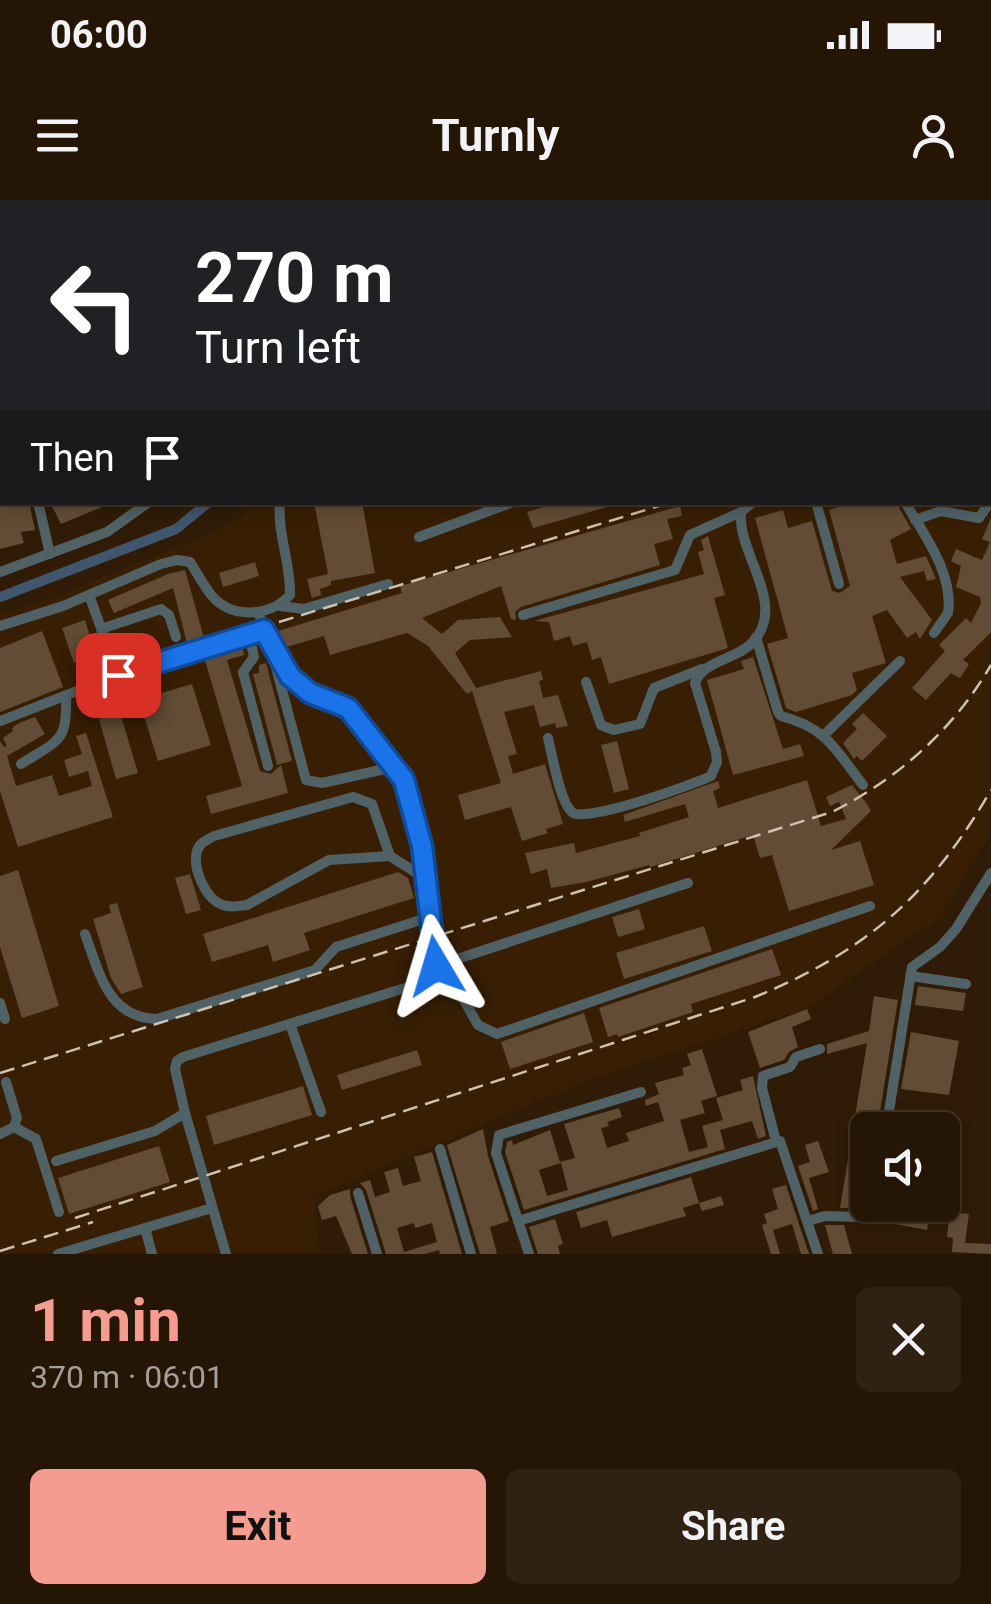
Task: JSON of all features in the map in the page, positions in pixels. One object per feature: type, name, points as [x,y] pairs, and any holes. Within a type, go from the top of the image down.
[{"type":"street","points":[[39,505],[50,554]]},
{"type":"street","points":[[0,572],[107,532],[145,505]]},
{"type":"street","points":[[280,505],[283,542],[291,573],[290,595],[280,606]]},
{"type":"street","points":[[419,537],[505,505]]},
{"type":"street","points":[[523,615],[675,570],[690,535],[749,505]]},
{"type":"street","points":[[817,505],[839,584]]},
{"type":"street","points":[[907,505],[938,558],[950,607],[934,633]]},
{"type":"street","points":[[915,520],[941,511],[979,518],[988,505]]},
{"type":"street","points":[[586,682],[601,725],[614,730],[640,724],[654,688],[731,659],[756,636],[764,622],[766,601],[740,526],[740,512]]},
{"type":"street","points":[[0,626],[177,560],[190,562],[212,596],[223,606],[240,612],[280,606],[304,610],[388,584]]},
{"type":"street","points":[[89,595],[118,675]]},
{"type":"street","points":[[101,629],[160,608],[169,615],[176,637]]},
{"type":"street","points":[[258,612],[306,780],[322,783],[394,766]]},
{"type":"street","points":[[0,721],[118,675],[264,630]]},
{"type":"street","points":[[249,634],[254,657],[243,672],[268,766]]},
{"type":"street","points":[[756,636],[778,712],[812,725],[824,735],[862,785]]},
{"type":"street","points":[[270,644],[290,676],[310,693],[348,708],[404,780],[414,810],[436,966],[478,1025],[497,1034],[870,906]]},
{"type":"street","points":[[824,735],[900,661]]},
{"type":"street","points":[[548,738],[566,806],[575,814],[584,816],[610,809],[705,779],[716,770],[717,762],[695,683],[708,666]]},
{"type":"street","points":[[21,764],[63,736],[67,726],[66,696]]},
{"type":"street","points":[[390,856],[329,860],[246,905],[232,907],[210,898],[197,866],[197,850],[214,836],[353,797],[372,804],[390,856],[426,880]]},
{"type":"street","points":[[889,1112],[914,963],[940,947],[956,929],[991,873]]},
{"type":"street","points":[[226,1254],[184,1113],[174,1069],[176,1061],[418,984],[436,966],[688,883]]},
{"type":"street","points":[[85,934],[106,992],[114,1002],[144,1019],[157,1019],[315,970],[336,947],[430,917]]},
{"type":"street","points":[[910,976],[966,984]]},
{"type":"street","points":[[0,1003],[5,1020]]},
{"type":"street","points":[[290,1024],[321,1112]]},
{"type":"street","points":[[776,1140],[762,1088],[763,1076],[790,1067],[796,1057],[820,1050]]},
{"type":"street","points":[[0,1134],[14,1127],[17,1118],[6,1082]]},
{"type":"street","points":[[529,1254],[496,1152],[499,1134],[642,1092]]},
{"type":"street","points":[[56,1161],[155,1130],[184,1113]]},
{"type":"street","points":[[14,1127],[36,1138],[58,1212]]},
{"type":"street","points":[[518,1220],[776,1140],[784,1144],[818,1254]]},
{"type":"street","points":[[440,1149],[470,1254]]},
{"type":"street","points":[[358,1194],[377,1254]]},
{"type":"street","points":[[58,1254],[212,1208]]},
{"type":"street","points":[[808,1221],[825,1216],[850,1217]]},
{"type":"street","points":[[144,1228],[152,1254]]},
{"type":"shaded area","points":[[254,505],[991,505],[991,833],[942,915],[808,1008],[591,1079],[315,1196],[318,1254],[0,1254],[0,614],[44,601],[226,527]]},
{"type":"building","points":[[0,505],[30,505],[35,530],[21,532],[24,543],[0,549]]},
{"type":"building","points":[[52,505],[107,505],[61,524]]},
{"type":"building","points":[[315,505],[363,505],[375,573],[331,581],[331,585],[320,589],[321,595],[312,598],[307,579],[328,574]]},
{"type":"building","points":[[549,505],[614,505],[533,528],[527,512]]},
{"type":"building","points":[[845,505],[898,505],[911,529],[890,540],[897,564],[926,556],[936,579],[927,581],[924,571],[900,577],[932,620],[920,639],[916,632],[907,638],[887,610],[872,616],[886,663],[852,673],[857,690],[852,695],[796,712],[786,708],[767,644],[788,638],[755,518],[783,510],[788,528],[812,521],[832,591],[840,593],[850,586],[829,510]]},
{"type":"building","points":[[680,506],[682,516],[667,519],[673,539],[654,544],[660,565],[521,607],[515,612],[516,620],[511,619],[501,586],[422,618],[442,634],[458,620],[500,617],[512,637],[470,640],[455,653],[476,688],[541,671],[543,698],[558,695],[568,726],[556,728],[555,723],[540,727],[534,705],[504,712],[517,754],[508,756],[513,774],[545,764],[563,824],[546,829],[548,833],[522,841],[511,807],[465,820],[458,795],[501,783],[472,691],[467,694],[428,646],[407,633],[330,655],[324,636],[283,648],[276,636],[275,632],[402,593],[400,586]]},
{"type":"building","points":[[991,518],[991,632],[963,660],[969,664],[960,678],[951,673],[926,700],[912,688],[945,651],[939,645],[966,618],[971,623],[981,603],[980,597],[956,587],[961,566],[951,561],[956,549],[982,560],[990,542],[982,539]]},
{"type":"building","points":[[708,536],[725,595],[714,598],[728,648],[609,684],[601,657],[592,660],[587,642],[573,646],[570,636],[554,641],[549,622],[534,621],[704,574],[698,552],[704,550],[701,540]]},
{"type":"building","points":[[255,562],[259,576],[223,587],[219,573]]},
{"type":"building","points":[[185,570],[204,638],[187,643],[173,588],[114,613],[108,600]]},
{"type":"building","points":[[85,620],[96,656],[74,663],[62,628]]},
{"type":"building","points":[[42,631],[63,687],[0,712],[0,648]]},
{"type":"building","points":[[242,645],[244,655],[227,660],[260,771],[271,774],[281,765],[288,793],[211,814],[206,796],[242,786],[204,657]]},
{"type":"building","points":[[753,657],[783,749],[800,744],[804,756],[733,775],[707,680],[744,669],[741,661]]},
{"type":"building","points":[[266,663],[292,761],[277,765],[253,674],[259,673],[259,665]]},
{"type":"building","points":[[192,684],[211,745],[158,761],[139,700]]},
{"type":"building","points":[[120,713],[138,773],[116,779],[99,719]]},
{"type":"building","points":[[863,713],[887,736],[862,761],[857,756],[854,759],[843,743],[857,729],[852,724]]},
{"type":"building","points":[[35,717],[45,734],[7,756],[16,786],[52,775],[59,796],[92,786],[88,771],[69,777],[64,760],[82,754],[76,736],[86,733],[113,817],[18,847],[0,791],[0,741],[7,746],[3,738],[12,728]]},
{"type":"building","points":[[617,741],[629,789],[614,793],[601,745]]},
{"type":"building","points":[[807,780],[821,826],[846,819],[839,802],[830,806],[826,797],[852,785],[867,804],[871,811],[831,850],[860,841],[874,885],[789,911],[772,855],[760,858],[753,835],[586,882],[551,888],[547,869],[531,874],[525,853],[574,843],[576,853],[640,836],[639,833],[689,817],[685,804],[625,822],[623,815],[718,781],[720,788],[713,791],[718,808]]},
{"type":"building","points":[[18,870],[59,1006],[22,1018],[0,947],[0,876]]},
{"type":"building","points":[[398,872],[408,878],[414,898],[304,933],[310,950],[273,962],[268,945],[212,962],[203,934]]},
{"type":"building","points":[[190,874],[201,910],[186,914],[175,878]]},
{"type":"building","points":[[117,903],[143,987],[121,994],[111,978],[93,919],[111,913],[109,905]]},
{"type":"building","points":[[639,909],[645,929],[618,937],[612,917]]},
{"type":"building","points":[[704,926],[712,951],[624,979],[616,953]]},
{"type":"building","points":[[772,949],[781,975],[691,1004],[693,1012],[608,1037],[599,1008]]},
{"type":"building","points":[[918,986],[966,993],[963,1011],[915,1005]]},
{"type":"building","points":[[874,996],[898,1000],[880,1112],[856,1112],[867,1043],[827,1054],[827,1044],[869,1031]]},
{"type":"building","points":[[807,1009],[811,1019],[792,1027],[798,1047],[784,1060],[760,1068],[748,1032]]},
{"type":"building","points":[[584,1013],[593,1042],[510,1069],[501,1042]]},
{"type":"building","points":[[911,1032],[959,1041],[949,1095],[901,1089]]},
{"type":"building","points":[[702,1049],[717,1096],[701,1101],[705,1113],[680,1120],[689,1152],[708,1147],[702,1126],[723,1120],[716,1098],[743,1090],[740,1080],[753,1076],[766,1136],[758,1139],[752,1121],[720,1130],[725,1149],[524,1210],[505,1152],[507,1142],[512,1140],[513,1145],[550,1130],[560,1162],[575,1158],[564,1124],[619,1108],[622,1117],[601,1128],[607,1148],[629,1141],[626,1133],[664,1121],[658,1102],[646,1106],[645,1100],[659,1094],[655,1083],[684,1075],[682,1068],[691,1065],[687,1054]],"holes":[[[561,1163],[568,1190],[547,1196],[539,1170]]]},
{"type":"building","points":[[417,1050],[422,1065],[342,1090],[337,1075]]},
{"type":"building","points":[[303,1086],[312,1115],[214,1145],[206,1116]]},
{"type":"building","points":[[483,1129],[509,1221],[490,1227],[497,1254],[480,1254],[447,1145]]},
{"type":"building","points":[[818,1141],[829,1172],[809,1178],[818,1209],[813,1211],[798,1166],[810,1162],[805,1145]]},
{"type":"building","points":[[159,1146],[170,1182],[69,1214],[58,1178]]},
{"type":"building","points":[[850,1147],[850,1208],[840,1208]]},
{"type":"building","points":[[432,1152],[462,1254],[440,1254],[439,1250],[386,1254],[366,1190],[360,1183],[370,1180],[375,1197],[390,1192],[384,1172],[398,1168],[403,1186],[421,1181],[414,1157]],"holes":[[[414,1223],[415,1228],[432,1223],[437,1242],[404,1252],[397,1228]]]},
{"type":"building","points":[[691,1177],[699,1203],[683,1208],[686,1216],[612,1237],[607,1220],[581,1228],[576,1212]]},
{"type":"building","points":[[786,1185],[809,1254],[801,1254],[792,1224],[773,1230],[780,1254],[771,1254],[762,1225],[767,1223],[764,1214],[778,1209],[772,1189]]},
{"type":"building","points":[[350,1189],[368,1254],[352,1254],[336,1216],[322,1220],[318,1206],[330,1195]]},
{"type":"building","points":[[721,1196],[724,1205],[702,1211],[699,1203]]},
{"type":"building","points":[[960,1213],[969,1214],[965,1243],[991,1244],[991,1254],[952,1252],[953,1238],[947,1237],[949,1222],[960,1222]]},
{"type":"building","points":[[555,1219],[563,1244],[558,1246],[560,1254],[538,1254],[529,1227]]},
{"type":"building","points":[[895,1222],[928,1222],[927,1230]]},
{"type":"building","points":[[825,1225],[844,1225],[852,1254],[833,1254]]},
{"type":"waterway","points":[[0,597],[176,529],[205,505]]},
{"type":"railway","points":[[279,622],[662,505]]},
{"type":"railway","points":[[0,1073],[832,812],[880,784],[922,750],[960,711],[991,665]]},
{"type":"railway","points":[[75,1218],[755,997],[795,979],[863,939],[919,890],[991,790]]},
{"type":"railway","points":[[0,1251],[93,1222]]},
{"type":"route","points":[[118,675],[264,630],[290,676],[310,693],[348,708],[404,780],[422,846],[436,966]]}]
